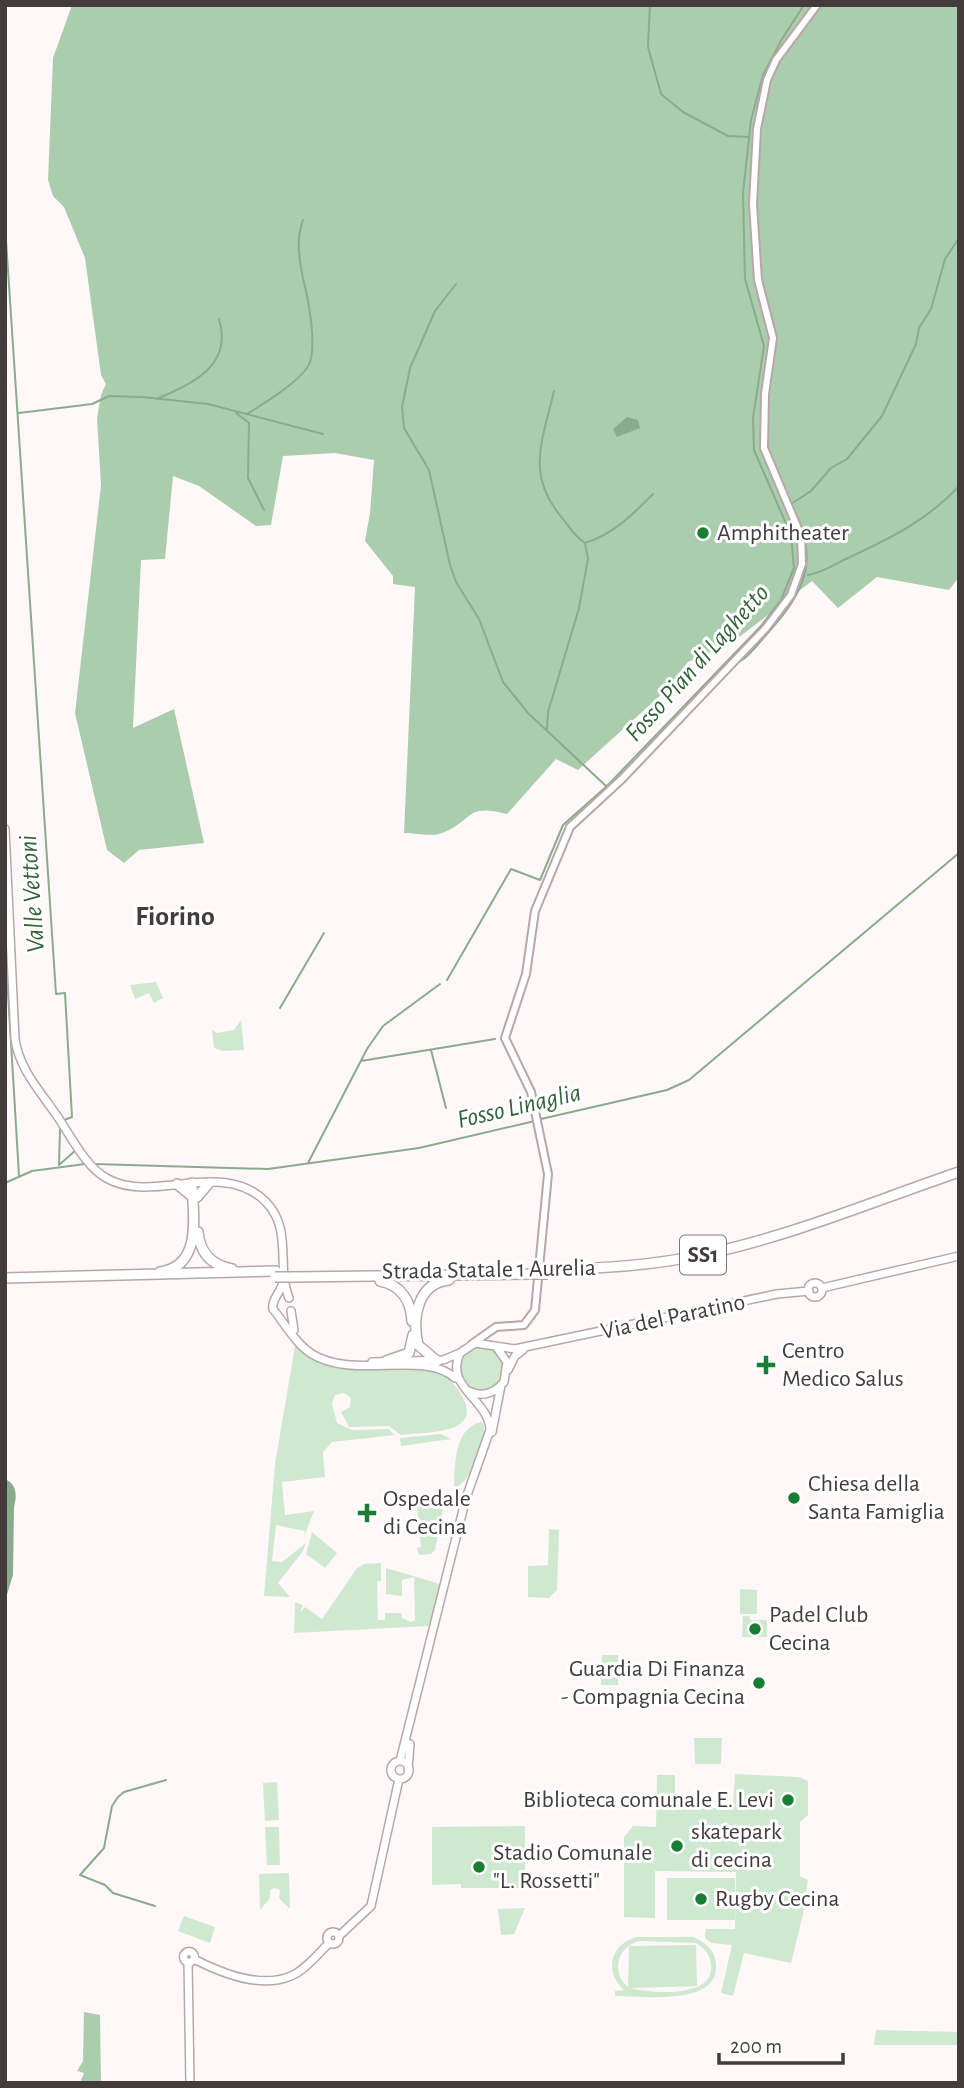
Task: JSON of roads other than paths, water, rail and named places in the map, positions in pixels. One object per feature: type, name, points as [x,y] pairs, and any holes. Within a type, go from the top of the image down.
[{"type":"highway","name":"Strada Statale 1 Aurelia","points":[[548,1271],[636,1266],[713,1252],[765,1238],[959,1172]]},
{"type":"highway","name":"Strada Statale 1 Aurelia","points":[[5,1284],[285,1275],[636,1271],[702,1260],[768,1243],[959,1178]]},
{"type":"highway","points":[[142,1276],[146,1272],[169,1270],[187,1255],[194,1236],[195,1183]]},
{"type":"highway","points":[[209,1183],[195,1197],[198,1235],[204,1253],[218,1265],[243,1273]]},
{"type":"highway","points":[[177,1184],[195,1197]]},
{"type":"highway","name":"Strada Statale 1 Aurelia","points":[[5,1278],[243,1273],[373,1278],[471,1276],[532,1271]]},
{"type":"highway","points":[[437,1361],[424,1352],[418,1343],[416,1314],[420,1301],[438,1283],[471,1276]]},
{"type":"highway","points":[[373,1278],[400,1290],[412,1315],[410,1351],[401,1358],[386,1361]]},
{"type":"main road","points":[[5,829],[17,1050],[26,1072],[95,1169],[108,1179],[128,1185],[209,1183],[242,1186],[270,1206],[282,1231],[285,1275],[296,1334],[321,1356],[340,1361],[437,1361],[450,1359],[468,1346],[493,1346],[503,1354],[507,1371]]},
{"type":"main road","name":"Via del Paratino","points":[[493,1346],[508,1349],[537,1345],[777,1294],[809,1291],[814,1283],[822,1288],[959,1256]]},
{"type":"main road","points":[[285,1275],[272,1307],[302,1347],[325,1361],[387,1367],[436,1367],[479,1395],[488,1394],[501,1385]]},
{"type":"main road","points":[[278,1296],[289,1298]]},
{"type":"main road","points":[[279,1315],[291,1311]]},
{"type":"main road","points":[[399,1779],[391,1771],[392,1765],[400,1761],[464,1507],[487,1442],[501,1385],[518,1352],[537,1345]]},
{"type":"main road","points":[[460,1353],[455,1371],[461,1384],[488,1420],[490,1427],[487,1442]]},
{"type":"main road","points":[[399,1779],[405,1777],[408,1769],[417,1699]]},
{"type":"main road","points":[[400,1761],[408,1769]]},
{"type":"main road","points":[[190,2083],[191,1961],[233,1976],[280,1979],[295,1974],[329,1943],[338,1943],[339,1936],[371,1906],[399,1779]]},
{"type":"street","points":[[468,1346],[492,1329],[522,1326],[531,1319],[535,1310],[539,1243],[548,1189],[537,1115],[529,1088],[507,1047],[505,1033],[526,975],[532,921],[564,837],[766,628],[790,595],[802,564],[801,536],[764,448],[765,395],[773,338],[757,274],[753,204],[757,129],[767,80],[776,61],[817,5]]},
{"type":"street","points":[[492,1329],[493,1346]]},
{"type":"waterway","points":[[650,5],[648,47],[661,94],[683,112],[728,136],[748,137]]},
{"type":"waterway","name":"Fosso Pian di Laghetto","points":[[447,980],[511,869],[540,880],[563,825],[607,786],[761,626],[781,600],[794,568],[791,535],[754,450],[753,418],[764,346],[745,279],[743,193],[751,120],[763,75],[804,5]]},
{"type":"waterway","points":[[247,414],[294,381],[307,368],[310,360],[311,324],[299,249],[303,220]]},
{"type":"waterway","name":"Valle Vettoni","points":[[5,225],[56,994],[65,993],[72,1117],[64,1120]]},
{"type":"waterway","points":[[740,661],[750,654],[780,619],[791,604],[805,574],[805,541],[791,504],[811,491],[831,468],[847,459],[882,416],[916,344],[919,328],[931,309],[945,259],[959,238]]},
{"type":"waterway","points":[[456,284],[435,311],[410,368],[402,407],[404,428],[429,470],[450,565],[456,582],[479,619],[503,682],[528,713],[606,786]]},
{"type":"waterway","points":[[157,399],[197,379],[215,360],[222,335],[219,319]]},
{"type":"waterway","points":[[547,730],[548,712],[579,608],[588,559],[585,543],[551,503],[540,473],[542,443],[554,391]]},
{"type":"waterway","points":[[19,413],[92,404],[109,396],[142,397],[208,404],[323,434]]},
{"type":"waterway","points":[[236,413],[249,423],[248,478],[264,510]]},
{"type":"waterway","points":[[808,575],[828,568],[907,528],[934,509],[959,486]]},
{"type":"waterway","points":[[585,543],[614,529],[653,494]]},
{"type":"waterway","name":"Fosso Linaglia","points":[[541,1119],[667,1090],[689,1080],[959,853]]},
{"type":"waterway","points":[[280,1008],[324,933]]},
{"type":"waterway","points":[[5,943],[19,1176]]},
{"type":"waterway","name":"Fosso Pian di Laghetto","points":[[308,1163],[367,1049],[383,1026],[440,984]]},
{"type":"waterway","points":[[361,1061],[495,1039]]},
{"type":"waterway","points":[[431,1050],[446,1108]]},
{"type":"waterway","name":"Fosso Linaglia","points":[[94,1164],[268,1169],[419,1148],[535,1121]]},
{"type":"waterway","name":"Valle Vettoni","points":[[59,1165],[60,1129]]},
{"type":"waterway","points":[[59,1165],[76,1150]]},
{"type":"waterway","name":"Fosso Linaglia","points":[[5,1183],[32,1171],[85,1164]]},
{"type":"waterway","points":[[155,1906],[113,1893],[105,1885],[80,1875],[104,1848],[112,1806],[118,1797],[124,1792],[166,1780]]},
{"type":"place","name":"Amphitheater","points":[[703,533]]},
{"type":"place","name":"Centro Medico Salus","points":[[766,1365]]},
{"type":"place","name":"Chiesa della Santa Famiglia","points":[[794,1498]]},
{"type":"place","name":"Ospedale di Cecina","points":[[367,1513]]},
{"type":"place","name":"Padel Club Cecina","points":[[755,1629]]},
{"type":"place","name":"Guardia Di Finanza - Compagnia Cecina","points":[[759,1683]]},
{"type":"place","name":"Biblioteca comunale E. Levi","points":[[788,1800]]},
{"type":"place","name":"skatepark di cecina","points":[[677,1846]]},
{"type":"place","name":"Stadio Comunale \"L. Rossetti\"","points":[[479,1867]]},
{"type":"place","name":"Rugby Cecina","points":[[701,1899]]},
{"type":"district","name":"Fiorino","points":[[175,917]]}]
